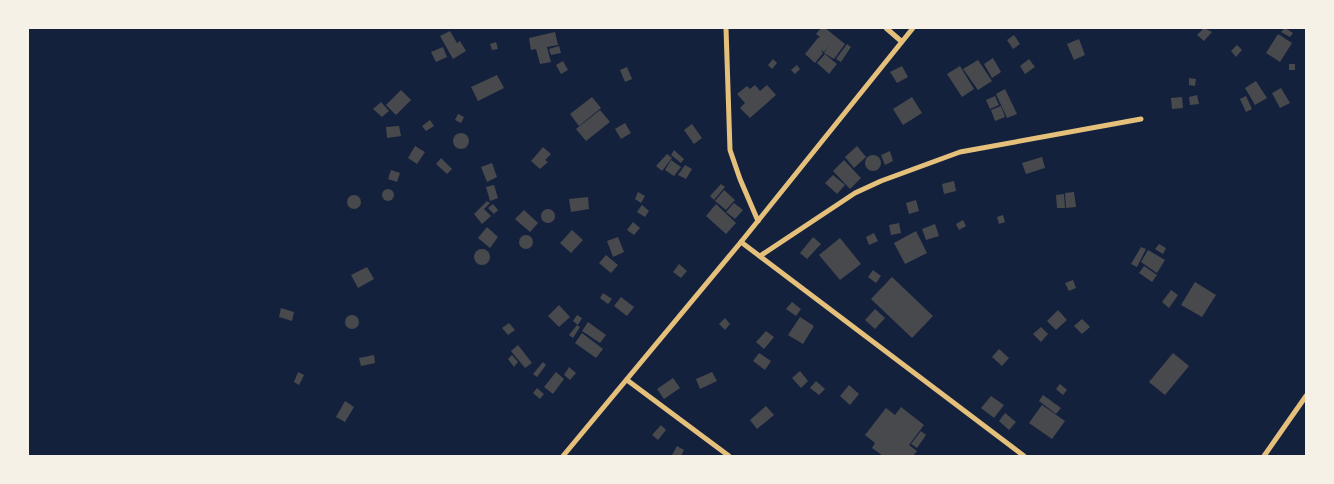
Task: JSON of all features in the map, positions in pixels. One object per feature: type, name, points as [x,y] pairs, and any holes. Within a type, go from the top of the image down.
[{"type":"street","points":[[726,28],[730,150],[758,220]]},
{"type":"street","points":[[886,28],[901,41]]},
{"type":"street","points":[[563,456],[741,242],[913,28]]},
{"type":"street","points":[[760,256],[855,193],[881,181],[960,152],[1141,118]]},
{"type":"street","points":[[741,242],[1024,456]]},
{"type":"street","points":[[627,380],[729,456]]},
{"type":"street","points":[[1264,456],[1306,396]]},
{"type":"building","points":[[821,28],[825,28],[845,44],[834,59],[824,53],[829,45],[824,52],[821,50],[823,53],[815,63],[805,54],[820,37],[816,34]]},
{"type":"building","points":[[1204,28],[1212,32],[1204,41],[1197,35]]},
{"type":"building","points":[[1285,28],[1293,33],[1290,37],[1281,32]]},
{"type":"building","points":[[450,31],[457,43],[460,41],[466,51],[453,59],[440,36]]},
{"type":"building","points":[[555,32],[558,45],[547,47],[551,62],[540,64],[536,49],[531,50],[529,38]]},
{"type":"building","points":[[1278,34],[1292,43],[1280,62],[1266,53]]},
{"type":"building","points":[[1014,35],[1020,44],[1013,49],[1007,40]]},
{"type":"building","points":[[1079,39],[1085,55],[1074,60],[1067,44]]},
{"type":"building","points":[[496,42],[498,49],[492,50],[490,44]]},
{"type":"building","points":[[847,44],[851,47],[841,62],[836,59]]},
{"type":"building","points":[[1237,45],[1242,50],[1236,57],[1231,51]]},
{"type":"building","points":[[559,46],[561,53],[551,55],[549,49]]},
{"type":"building","points":[[443,47],[447,57],[436,62],[431,52]]},
{"type":"building","points":[[825,54],[837,64],[829,74],[817,63]]},
{"type":"building","points":[[993,58],[1001,72],[992,78],[984,64]]},
{"type":"building","points":[[773,59],[777,63],[772,69],[768,65]]},
{"type":"building","points":[[1029,59],[1035,67],[1025,74],[1020,66]]},
{"type":"building","points":[[978,60],[992,81],[978,90],[963,69]]},
{"type":"building","points":[[563,61],[568,70],[561,74],[556,65]]},
{"type":"building","points":[[1289,64],[1295,64],[1295,70],[1289,70]]},
{"type":"building","points":[[797,65],[800,69],[795,74],[791,70]]},
{"type":"building","points":[[902,66],[908,77],[897,83],[890,72]]},
{"type":"building","points":[[960,66],[974,89],[962,97],[947,74]]},
{"type":"building","points":[[627,67],[632,79],[625,82],[620,70]]},
{"type":"building","points":[[497,75],[504,88],[478,101],[471,87]]},
{"type":"building","points":[[1189,78],[1196,79],[1195,86],[1189,85]]},
{"type":"building","points":[[1256,81],[1267,98],[1255,105],[1245,88]]},
{"type":"building","points":[[755,85],[760,91],[767,85],[776,95],[750,118],[740,108],[745,103],[737,94],[747,86],[750,89]]},
{"type":"building","points":[[1281,88],[1290,103],[1280,108],[1272,93]]},
{"type":"building","points":[[1005,89],[1017,114],[1007,118],[996,94]]},
{"type":"building","points":[[401,90],[411,100],[396,115],[386,105]]},
{"type":"building","points":[[1197,95],[1199,104],[1190,105],[1189,97]]},
{"type":"building","points":[[995,96],[999,105],[990,109],[986,100]]},
{"type":"building","points":[[1246,96],[1252,109],[1246,112],[1240,99]]},
{"type":"building","points":[[592,97],[601,108],[579,126],[570,114]]},
{"type":"building","points":[[912,97],[922,113],[903,125],[893,109]]},
{"type":"building","points":[[1182,97],[1183,108],[1172,109],[1171,98]]},
{"type":"building","points":[[381,102],[389,111],[382,117],[373,109]]},
{"type":"building","points":[[1001,106],[1005,117],[995,121],[991,110]]},
{"type":"building","points":[[600,110],[610,122],[586,141],[576,129]]},
{"type":"building","points":[[458,114],[464,117],[461,123],[455,120]]},
{"type":"building","points":[[430,120],[434,126],[426,131],[422,126]]},
{"type":"building","points":[[625,123],[631,133],[621,139],[615,129]]},
{"type":"building","points":[[692,124],[702,138],[694,144],[684,130]]},
{"type":"building","points":[[399,126],[401,136],[387,138],[386,127]]},
{"type":"building","points":[[461,133],[469,141],[461,149],[453,141]]},
{"type":"building","points":[[415,146],[425,152],[417,164],[408,158]]},
{"type":"building","points":[[857,146],[866,157],[854,168],[845,157]]},
{"type":"building","points":[[543,147],[551,154],[545,160],[548,162],[540,169],[531,161]]},
{"type":"building","points":[[674,150],[684,159],[681,163],[671,155]]},
{"type":"building","points":[[890,151],[893,161],[885,165],[881,155]]},
{"type":"building","points":[[667,154],[672,158],[662,171],[656,166]]},
{"type":"building","points":[[873,155],[881,163],[873,171],[865,163]]},
{"type":"building","points":[[1042,157],[1045,168],[1026,174],[1022,163]]},
{"type":"building","points":[[441,158],[452,169],[447,174],[436,164]]},
{"type":"building","points":[[671,160],[681,167],[674,176],[665,170]]},
{"type":"building","points":[[844,160],[861,178],[850,189],[833,171]]},
{"type":"building","points":[[492,163],[497,177],[487,182],[481,167]]},
{"type":"building","points":[[685,165],[692,169],[686,179],[678,175]]},
{"type":"building","points":[[391,170],[400,173],[397,182],[388,179]]},
{"type":"building","points":[[833,175],[845,185],[837,194],[825,183]]},
{"type":"building","points":[[954,181],[956,191],[944,194],[942,184]]},
{"type":"building","points":[[721,184],[725,187],[714,200],[710,196]]},
{"type":"building","points":[[494,185],[498,198],[490,201],[486,187]]},
{"type":"building","points":[[386,189],[390,189],[394,195],[390,201],[386,201],[382,197],[382,193]]},
{"type":"building","points":[[724,190],[735,200],[726,210],[715,201]]},
{"type":"building","points":[[638,192],[645,196],[641,203],[635,199]]},
{"type":"building","points":[[1074,192],[1076,207],[1066,208],[1065,193]]},
{"type":"building","points":[[1064,194],[1065,208],[1057,208],[1056,195]]},
{"type":"building","points":[[351,195],[357,195],[361,202],[357,209],[351,209],[347,205],[347,199]]},
{"type":"building","points":[[588,197],[589,209],[571,212],[569,199]]},
{"type":"building","points":[[916,200],[919,211],[909,214],[906,203]]},
{"type":"building","points":[[487,201],[490,203],[484,209],[491,216],[482,224],[474,214]]},
{"type":"building","points":[[734,203],[743,210],[735,219],[726,212]]},
{"type":"building","points":[[493,204],[498,210],[494,214],[488,208]]},
{"type":"building","points":[[716,204],[736,223],[726,234],[706,216]]},
{"type":"building","points":[[642,205],[649,211],[645,217],[637,212]]},
{"type":"building","points":[[545,209],[551,209],[555,216],[551,223],[545,223],[541,219],[541,213]]},
{"type":"building","points":[[524,210],[538,223],[530,232],[515,219]]},
{"type":"building","points":[[1003,215],[1005,222],[999,224],[997,217]]},
{"type":"building","points":[[963,220],[966,226],[959,230],[956,224]]},
{"type":"building","points":[[633,222],[640,228],[634,235],[627,230]]},
{"type":"building","points":[[899,223],[901,233],[891,235],[889,225]]},
{"type":"building","points":[[935,224],[939,236],[926,240],[922,229]]},
{"type":"building","points":[[487,227],[498,237],[490,248],[478,238]]},
{"type":"building","points":[[572,230],[583,240],[571,253],[560,243]]},
{"type":"building","points":[[916,231],[927,253],[905,264],[894,243]]},
{"type":"building","points":[[874,233],[878,241],[869,245],[866,237]]},
{"type":"building","points":[[523,235],[529,235],[533,242],[529,249],[523,249],[519,245],[519,239]]},
{"type":"building","points":[[618,237],[624,252],[613,257],[607,241]]},
{"type":"building","points":[[813,237],[821,244],[807,259],[800,253]]},
{"type":"building","points":[[840,238],[861,264],[840,280],[819,255]]},
{"type":"building","points":[[1159,244],[1166,248],[1163,254],[1155,249]]},
{"type":"building","points":[[1141,247],[1146,249],[1137,267],[1131,264]]},
{"type":"building","points":[[479,249],[485,249],[490,254],[488,263],[479,265],[474,260],[474,254]]},
{"type":"building","points":[[1148,250],[1165,260],[1157,273],[1141,262]]},
{"type":"building","points":[[606,255],[618,265],[611,273],[599,263]]},
{"type":"building","points":[[679,264],[687,271],[681,278],[673,272]]},
{"type":"building","points":[[1144,266],[1157,275],[1152,282],[1139,273]]},
{"type":"building","points":[[367,267],[374,279],[358,288],[351,275]]},
{"type":"building","points":[[873,270],[881,276],[876,283],[868,277]]},
{"type":"building","points":[[892,277],[933,316],[912,338],[871,299]]},
{"type":"building","points":[[1073,280],[1076,288],[1069,291],[1065,283]]},
{"type":"building","points":[[1195,282],[1216,295],[1202,317],[1181,305]]},
{"type":"building","points":[[1171,290],[1178,295],[1169,308],[1162,302]]},
{"type":"building","points":[[603,293],[612,299],[608,304],[600,298]]},
{"type":"building","points":[[621,297],[634,307],[627,316],[614,306]]},
{"type":"building","points":[[792,302],[801,309],[796,316],[786,309]]},
{"type":"building","points":[[559,305],[570,317],[559,327],[548,316]]},
{"type":"building","points":[[281,308],[294,312],[292,321],[279,317]]},
{"type":"building","points":[[875,309],[885,318],[875,329],[865,320]]},
{"type":"building","points":[[1058,310],[1067,320],[1056,330],[1047,321]]},
{"type":"building","points":[[349,315],[355,315],[359,322],[355,329],[349,329],[345,325],[345,319]]},
{"type":"building","points":[[577,315],[582,318],[578,325],[573,321]]},
{"type":"building","points":[[800,317],[814,326],[803,344],[788,335]]},
{"type":"building","points":[[725,318],[730,324],[725,330],[719,324]]},
{"type":"building","points":[[1082,319],[1090,327],[1082,334],[1074,326]]},
{"type":"building","points":[[588,322],[606,335],[600,343],[582,331]]},
{"type":"building","points":[[509,323],[515,330],[508,335],[502,328]]},
{"type":"building","points":[[577,325],[580,327],[573,338],[569,335]]},
{"type":"building","points":[[1041,327],[1048,334],[1041,342],[1033,334]]},
{"type":"building","points":[[766,331],[774,337],[764,349],[756,342]]},
{"type":"building","points":[[582,333],[603,349],[596,358],[575,343]]},
{"type":"building","points":[[518,345],[532,363],[525,368],[511,351]]},
{"type":"building","points":[[999,349],[1009,358],[1002,366],[992,357]]},
{"type":"building","points":[[759,353],[771,361],[765,370],[753,361]]},
{"type":"building","points":[[1173,353],[1189,366],[1165,395],[1149,382]]},
{"type":"building","points":[[374,355],[375,363],[361,366],[359,358]]},
{"type":"building","points":[[512,355],[518,362],[514,367],[508,359]]},
{"type":"building","points":[[543,362],[546,365],[537,377],[533,374]]},
{"type":"building","points":[[569,367],[576,373],[570,380],[564,375]]},
{"type":"building","points":[[800,371],[808,381],[801,388],[792,378]]},
{"type":"building","points":[[298,372],[304,375],[299,385],[294,382]]},
{"type":"building","points":[[556,372],[564,379],[553,394],[544,387]]},
{"type":"building","points":[[712,372],[717,381],[700,389],[696,379]]},
{"type":"building","points":[[673,378],[680,388],[664,399],[657,389]]},
{"type":"building","points":[[816,381],[825,389],[819,395],[810,388]]},
{"type":"building","points":[[1060,384],[1067,390],[1063,395],[1056,389]]},
{"type":"building","points":[[849,385],[859,394],[850,405],[840,396]]},
{"type":"building","points":[[537,388],[544,394],[540,399],[533,393]]},
{"type":"building","points":[[1043,395],[1061,408],[1056,414],[1039,401]]},
{"type":"building","points":[[991,396],[1004,405],[994,418],[981,408]]},
{"type":"building","points":[[345,401],[354,407],[345,422],[336,417]]},
{"type":"building","points":[[1042,405],[1065,421],[1052,439],[1029,423]]},
{"type":"building","points":[[766,406],[774,415],[757,429],[750,420]]},
{"type":"building","points":[[901,407],[924,425],[909,445],[917,451],[913,456],[883,456],[872,448],[875,443],[865,435],[886,408],[895,415]]},
{"type":"building","points":[[1005,413],[1016,422],[1009,430],[999,421]]},
{"type":"building","points":[[661,425],[666,430],[658,440],[652,435]]},
{"type":"building","points":[[921,431],[926,435],[917,448],[911,444]]},
{"type":"building","points":[[677,446],[684,450],[681,456],[672,455]]}]
